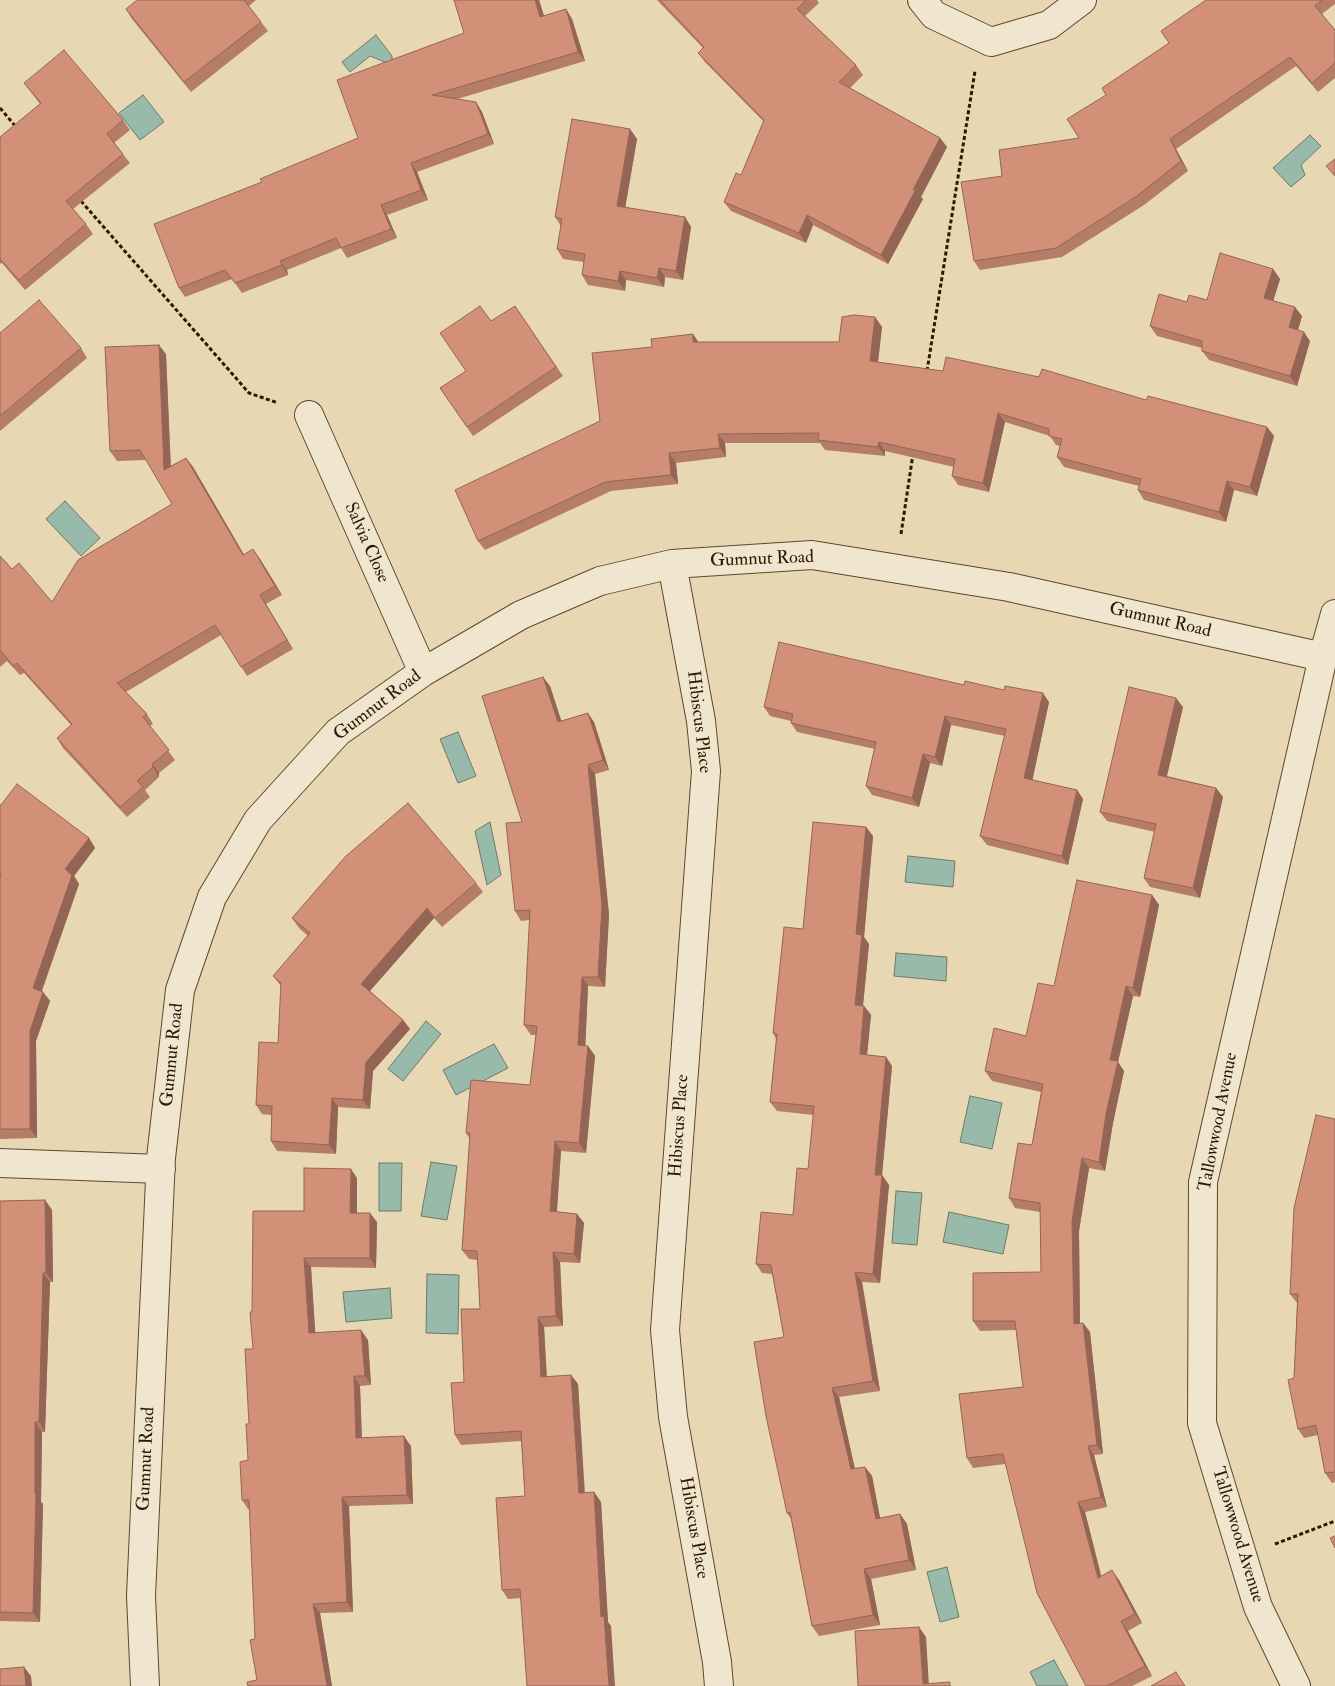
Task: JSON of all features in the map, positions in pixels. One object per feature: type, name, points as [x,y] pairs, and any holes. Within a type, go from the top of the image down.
[{"type":"street","points":[[922,0],[934,15],[991,42],[1049,26],[1082,0]]},
{"type":"street","name":"Salvia Close","points":[[309,415],[423,672]]},
{"type":"street","name":"Gumnut Road","points":[[145,1686],[141,1596],[161,1169],[180,990],[212,897],[258,820],[338,732],[423,672],[521,615],[600,581],[672,564],[812,555],[1008,587],[1323,657]]},
{"type":"street","name":"Hibiscus Place","points":[[672,564],[701,721],[706,771],[665,1330],[672,1417],[717,1662],[719,1686]]},
{"type":"street","name":"Tallowwood Avenue","points":[[1296,1686],[1258,1607],[1202,1423],[1203,1182],[1323,657],[1335,614]]},
{"type":"street","points":[[0,1163],[161,1169]]},
{"type":"path","points":[[926,372],[980,37]]},
{"type":"path","points":[[0,108],[20,131]]},
{"type":"path","points":[[78,198],[249,393],[309,415]]},
{"type":"path","points":[[895,569],[914,451]]},
{"type":"path","points":[[1243,1556],[1335,1521]]},
{"type":"shaded area","points":[[376,35],[392,56],[392,60],[387,63],[370,56],[350,72],[342,62]]},
{"type":"shaded area","points":[[143,95],[164,122],[140,140],[119,113]]},
{"type":"shaded area","points":[[1310,135],[1321,146],[1301,165],[1305,175],[1291,187],[1273,168]]},
{"type":"shaded area","points":[[65,501],[100,538],[81,556],[46,519]]},
{"type":"shaded area","points":[[458,732],[476,776],[458,783],[440,739]]},
{"type":"shaded area","points":[[490,822],[501,875],[487,885],[475,831]]},
{"type":"shaded area","points":[[908,856],[955,861],[953,887],[905,882]]},
{"type":"shaded area","points":[[896,953],[947,957],[946,981],[894,976]]},
{"type":"shaded area","points":[[426,1021],[441,1034],[403,1081],[388,1069]]},
{"type":"shaded area","points":[[494,1044],[508,1068],[456,1095],[443,1070]]},
{"type":"shaded area","points":[[970,1096],[1002,1103],[992,1149],[960,1142]]},
{"type":"shaded area","points":[[431,1162],[457,1166],[447,1220],[421,1216]]},
{"type":"shaded area","points":[[379,1163],[402,1163],[401,1211],[379,1211]]},
{"type":"shaded area","points":[[896,1191],[922,1193],[917,1245],[892,1243]]},
{"type":"shaded area","points":[[949,1212],[1009,1225],[1003,1254],[943,1242]]},
{"type":"shaded area","points":[[427,1274],[459,1275],[458,1334],[426,1333]]},
{"type":"shaded area","points":[[390,1288],[392,1318],[346,1322],[343,1292]]},
{"type":"shaded area","points":[[947,1567],[959,1617],[940,1622],[927,1572]]},
{"type":"shaded area","points":[[1054,1660],[1068,1686],[1037,1686],[1030,1672]]},
{"type":"building","points":[[137,0],[244,0],[261,22],[184,82],[126,9]]},
{"type":"building","points":[[454,0],[535,0],[540,17],[566,9],[578,52],[432,95],[476,102],[488,134],[411,163],[421,190],[381,205],[391,229],[341,248],[336,238],[280,261],[282,265],[235,283],[225,270],[179,288],[154,224],[262,182],[260,179],[358,138],[337,80],[464,33]]},
{"type":"building","points":[[660,0],[806,0],[797,9],[856,65],[839,82],[940,138],[913,190],[916,189],[881,255],[807,215],[799,233],[724,202],[736,173],[741,175],[764,120],[698,53],[704,47]]},
{"type":"building","points":[[1206,0],[1322,0],[1315,6],[1335,30],[1335,63],[1312,83],[1290,57],[1170,139],[1181,161],[1137,196],[1056,248],[974,261],[961,182],[1002,176],[999,150],[1079,138],[1067,119],[1106,95],[1102,88],[1169,43],[1161,31]]},
{"type":"building","points":[[64,50],[123,120],[107,134],[123,154],[66,201],[86,224],[19,280],[0,259],[0,137],[41,103],[24,83]]},
{"type":"building","points":[[572,119],[630,129],[617,206],[685,217],[676,271],[659,268],[657,278],[620,271],[618,281],[582,275],[585,254],[557,249],[562,219],[555,217]]},
{"type":"building","points":[[1335,159],[1335,176],[1326,166]]},
{"type":"building","points":[[1220,253],[1273,269],[1264,298],[1295,307],[1289,327],[1304,332],[1290,376],[1202,351],[1202,341],[1150,326],[1159,294],[1187,302],[1189,295],[1207,300]]},
{"type":"building","points":[[39,300],[81,348],[0,416],[0,333]]},
{"type":"building","points":[[480,306],[491,321],[515,306],[556,367],[467,427],[440,388],[466,371],[440,333]]},
{"type":"building","points":[[854,315],[875,317],[870,361],[943,371],[946,357],[1039,377],[1042,369],[1146,400],[1148,396],[1267,427],[1250,487],[1227,481],[1219,512],[1138,490],[1141,479],[1057,457],[1062,439],[1049,436],[1049,429],[998,413],[983,483],[952,476],[955,459],[879,442],[878,447],[818,440],[819,433],[718,434],[720,448],[669,453],[671,475],[605,482],[478,541],[455,490],[600,421],[592,353],[652,347],[651,339],[693,334],[693,342],[839,342],[842,317]]},
{"type":"building","points":[[159,345],[164,470],[186,458],[243,555],[253,549],[275,586],[260,595],[287,640],[241,667],[215,625],[117,683],[147,714],[143,717],[169,750],[152,764],[153,767],[137,781],[143,787],[120,807],[57,738],[72,724],[17,663],[13,666],[0,652],[0,556],[12,569],[19,563],[52,602],[78,560],[172,504],[140,450],[110,451],[105,347]]},
{"type":"building","points":[[779,642],[964,685],[965,681],[1004,690],[1005,686],[1043,693],[1024,778],[1077,790],[1062,856],[980,836],[1006,729],[945,716],[935,757],[923,754],[912,798],[866,786],[876,742],[791,723],[793,714],[764,707]]},
{"type":"building","points":[[543,677],[558,722],[588,713],[603,760],[588,765],[602,905],[598,977],[582,977],[578,1045],[588,1046],[579,1143],[555,1141],[550,1211],[577,1214],[574,1254],[553,1252],[556,1316],[538,1317],[541,1377],[571,1375],[579,1493],[594,1492],[601,1617],[604,1616],[609,1686],[527,1686],[520,1589],[502,1590],[496,1498],[525,1496],[521,1431],[455,1435],[451,1383],[464,1382],[461,1309],[480,1309],[477,1251],[462,1250],[470,1133],[466,1133],[471,1080],[530,1085],[537,1026],[524,1025],[530,910],[515,911],[506,823],[522,822],[482,696]]},
{"type":"building","points":[[1129,687],[1176,698],[1158,775],[1216,788],[1193,888],[1144,878],[1156,824],[1100,812]]},
{"type":"building","points":[[17,784],[89,838],[65,869],[72,875],[33,988],[43,992],[30,1031],[30,1129],[0,1129],[0,805]]},
{"type":"building","points":[[408,803],[476,883],[435,918],[427,908],[361,984],[403,1020],[366,1062],[363,1100],[332,1098],[329,1145],[271,1141],[272,1106],[256,1105],[259,1042],[278,1043],[281,983],[273,976],[310,933],[292,918],[346,856]]},
{"type":"building","points":[[813,822],[866,827],[856,934],[862,935],[855,1005],[864,1006],[860,1054],[886,1057],[875,1175],[882,1175],[873,1274],[855,1272],[873,1381],[832,1388],[851,1469],[865,1467],[876,1519],[900,1514],[909,1560],[864,1569],[873,1615],[812,1626],[790,1512],[787,1513],[766,1416],[754,1342],[784,1337],[771,1265],[756,1264],[761,1212],[793,1215],[797,1168],[808,1169],[814,1106],[770,1102],[777,1034],[773,1033],[784,927],[803,929]]},
{"type":"building","points":[[1077,880],[1152,895],[1133,988],[1126,986],[1110,1060],[1118,1061],[1106,1114],[1099,1162],[1082,1158],[1072,1221],[1074,1324],[1083,1323],[1097,1445],[1088,1446],[1101,1497],[1078,1502],[1098,1578],[1112,1570],[1135,1614],[1121,1621],[1145,1666],[1107,1686],[1086,1686],[1037,1593],[1003,1454],[967,1458],[959,1394],[1023,1387],[1015,1321],[973,1321],[973,1273],[1041,1272],[1040,1203],[1009,1198],[1018,1143],[1032,1145],[1043,1084],[985,1071],[994,1028],[1026,1036],[1038,983],[1054,986]]},
{"type":"building","points":[[1316,1115],[1335,1119],[1335,1472],[1325,1473],[1316,1425],[1298,1429],[1288,1380],[1294,1378],[1298,1294],[1290,1294],[1294,1208]]},
{"type":"building","points":[[304,1168],[351,1169],[350,1213],[370,1213],[370,1258],[304,1258],[309,1333],[361,1330],[365,1376],[354,1376],[356,1438],[404,1436],[407,1495],[342,1497],[347,1602],[313,1604],[327,1686],[248,1686],[247,1682],[257,1680],[250,1640],[255,1639],[249,1500],[242,1500],[240,1462],[248,1460],[246,1424],[249,1424],[245,1349],[253,1349],[250,1312],[252,1312],[253,1211],[304,1211]]},
{"type":"building","points":[[45,1200],[46,1273],[43,1273],[39,1422],[35,1422],[36,1494],[33,1613],[0,1612],[0,1201]]},
{"type":"building","points":[[1335,1536],[1335,1548],[1330,1538]]},
{"type":"building","points":[[919,1627],[923,1684],[950,1682],[950,1686],[858,1686],[855,1631]]},
{"type":"building","points":[[24,1667],[26,1686],[0,1686],[0,1669]]},
{"type":"building","points":[[1176,1672],[1185,1686],[1151,1686]]}]
